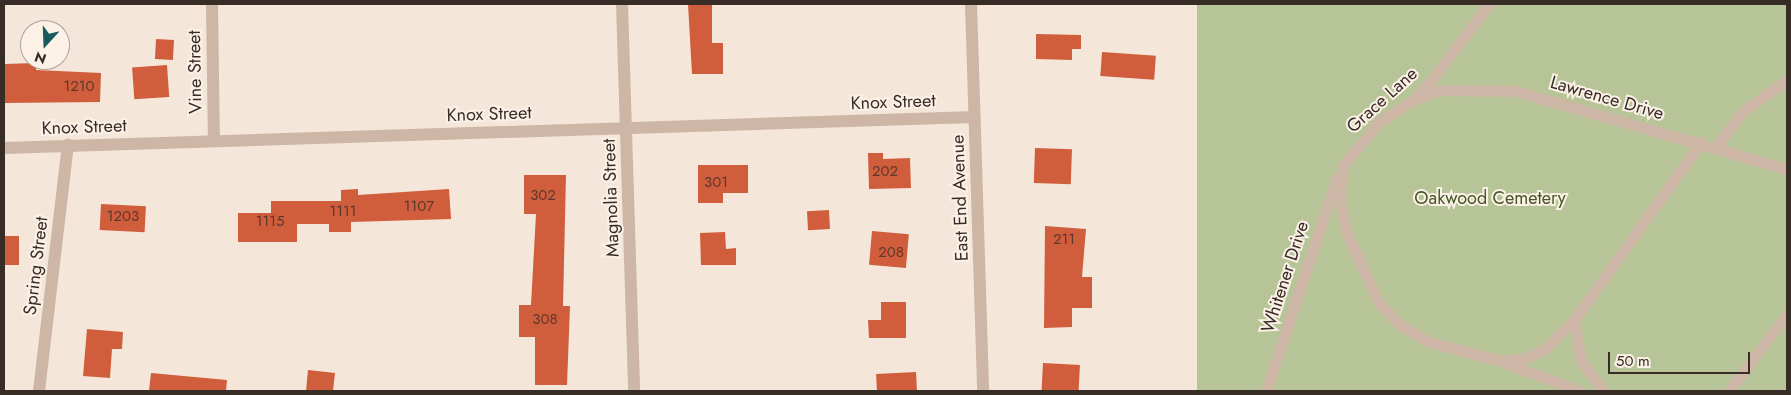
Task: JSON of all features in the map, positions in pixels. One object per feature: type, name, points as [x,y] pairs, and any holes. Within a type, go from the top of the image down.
[{"type":"street","name":"Vine Street","points":[[212,4],[214,140]]},
{"type":"street","name":"Magnolia Street","points":[[622,4],[634,391]]},
{"type":"street","name":"East End Avenue","points":[[971,4],[983,391]]},
{"type":"street","name":"Knox Street","points":[[4,148],[975,116]]},
{"type":"street","name":"Spring Street","points":[[39,391],[68,145]]},
{"type":"lane","name":"Grace Lane","points":[[1339,174],[1366,135],[1414,99],[1489,4]]},
{"type":"lane","points":[[1716,146],[1744,110],[1787,80]]},
{"type":"lane","name":"Lawrence Drive","points":[[1414,99],[1440,90],[1516,91],[1716,146],[1787,169]]},
{"type":"lane","points":[[1501,362],[1545,349],[1574,320],[1701,142]]},
{"type":"lane","points":[[1339,174],[1346,231],[1378,302],[1399,324],[1426,341],[1501,362],[1580,391]]},
{"type":"lane","name":"Whitener Drive","points":[[1266,391],[1339,174]]},
{"type":"lane","points":[[1729,391],[1787,314]]},
{"type":"lane","points":[[1574,320],[1581,361],[1603,391]]},
{"type":"green space","name":"Oakwood Cemetery","points":[[1197,4],[1787,4],[1787,391],[1197,391]]},
{"type":"building","points":[[688,4],[712,4],[712,43],[723,43],[723,74],[692,74]]},
{"type":"building","points":[[1036,34],[1081,35],[1081,49],[1072,49],[1072,60],[1036,59]]},
{"type":"building","points":[[156,39],[174,40],[173,60],[155,59]]},
{"type":"building","points":[[1102,52],[1156,56],[1154,80],[1100,76]]},
{"type":"building","points":[[4,64],[20,64],[20,70],[101,73],[100,102],[4,103]]},
{"type":"building","points":[[167,65],[169,97],[134,99],[132,67]]},
{"type":"building","points":[[1035,148],[1072,149],[1071,184],[1034,183]]},
{"type":"building","points":[[868,153],[883,153],[883,159],[910,158],[911,188],[869,189]]},
{"type":"building","points":[[698,165],[748,165],[748,193],[723,193],[723,203],[698,203]]},
{"type":"building","points":[[524,175],[566,175],[563,306],[570,306],[567,385],[535,385],[535,337],[519,337],[519,305],[531,305],[536,214],[524,214]]},
{"type":"building","points":[[358,189],[358,195],[449,189],[451,219],[351,222],[351,232],[329,232],[329,224],[297,224],[297,242],[238,242],[238,213],[271,213],[271,201],[341,201],[341,190]]},
{"type":"building","points":[[101,204],[146,206],[145,232],[100,230]]},
{"type":"building","points":[[829,210],[830,229],[808,230],[807,211]]},
{"type":"building","points":[[1045,226],[1086,229],[1082,277],[1092,277],[1092,308],[1072,308],[1072,327],[1044,328]]},
{"type":"building","points":[[872,231],[909,234],[906,268],[869,265]]},
{"type":"building","points":[[725,232],[726,249],[736,248],[736,265],[701,265],[700,233]]},
{"type":"building","points":[[4,236],[19,236],[19,265],[4,265]]},
{"type":"building","points":[[881,302],[906,302],[906,338],[869,338],[868,320],[881,320]]},
{"type":"building","points":[[87,329],[123,332],[122,349],[112,349],[110,378],[83,376]]},
{"type":"building","points":[[1043,363],[1080,365],[1079,391],[1042,391]]},
{"type":"building","points":[[308,370],[335,373],[333,391],[306,391]]},
{"type":"building","points":[[916,372],[917,391],[877,391],[876,374]]},
{"type":"building","points":[[151,373],[227,380],[226,391],[149,391]]}]
